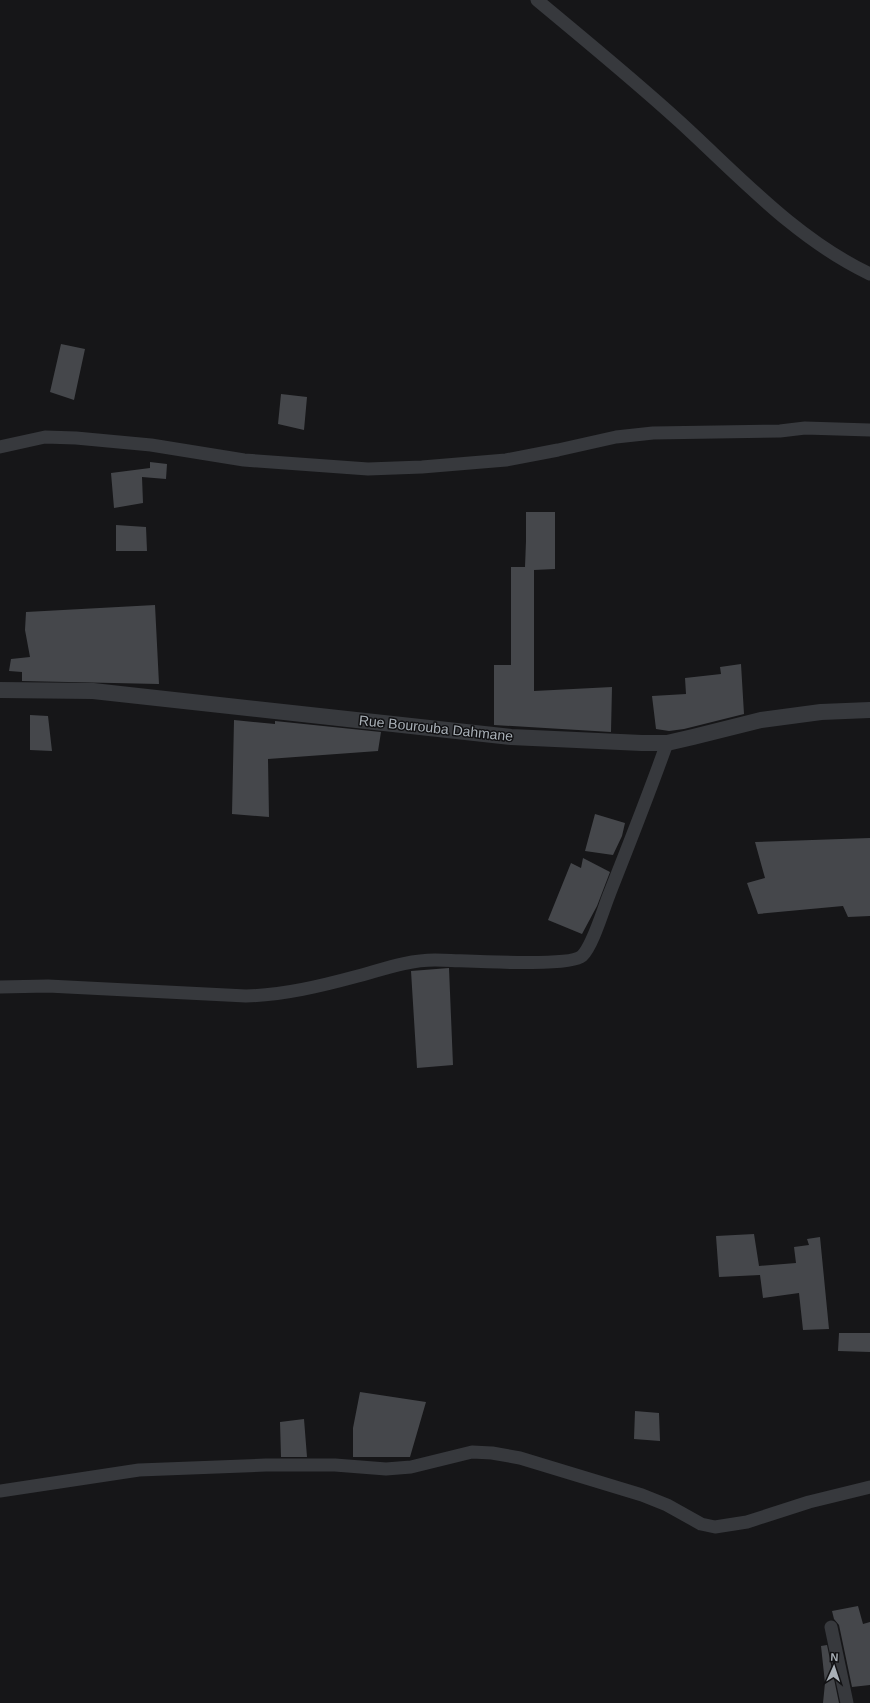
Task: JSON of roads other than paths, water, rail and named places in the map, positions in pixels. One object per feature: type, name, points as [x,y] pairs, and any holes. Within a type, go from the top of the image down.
[{"type":"street","points":[[537,0],[679,121],[761,198],[822,247],[870,274]]},
{"type":"street","points":[[0,446],[45,437],[76,438],[151,445],[244,460],[368,469],[422,467],[498,461],[616,437],[653,433],[780,431],[805,428],[870,430]]},
{"type":"street","name":"Rue Bourouba Dahmane","points":[[0,690],[93,691],[511,737],[642,743],[667,743],[762,720],[821,712],[870,710]]},
{"type":"street","points":[[0,987],[48,986],[269,996],[312,988],[387,966],[415,961],[534,962],[573,960],[581,957],[586,951],[599,921],[643,810],[667,743]]},
{"type":"street","points":[[0,1491],[139,1470],[266,1465],[335,1465],[386,1469],[411,1466],[472,1452],[520,1458],[635,1493],[667,1505],[701,1524],[715,1527],[747,1522],[809,1502],[870,1486]]},
{"type":"street","points":[[831,1627],[847,1703]]}]
